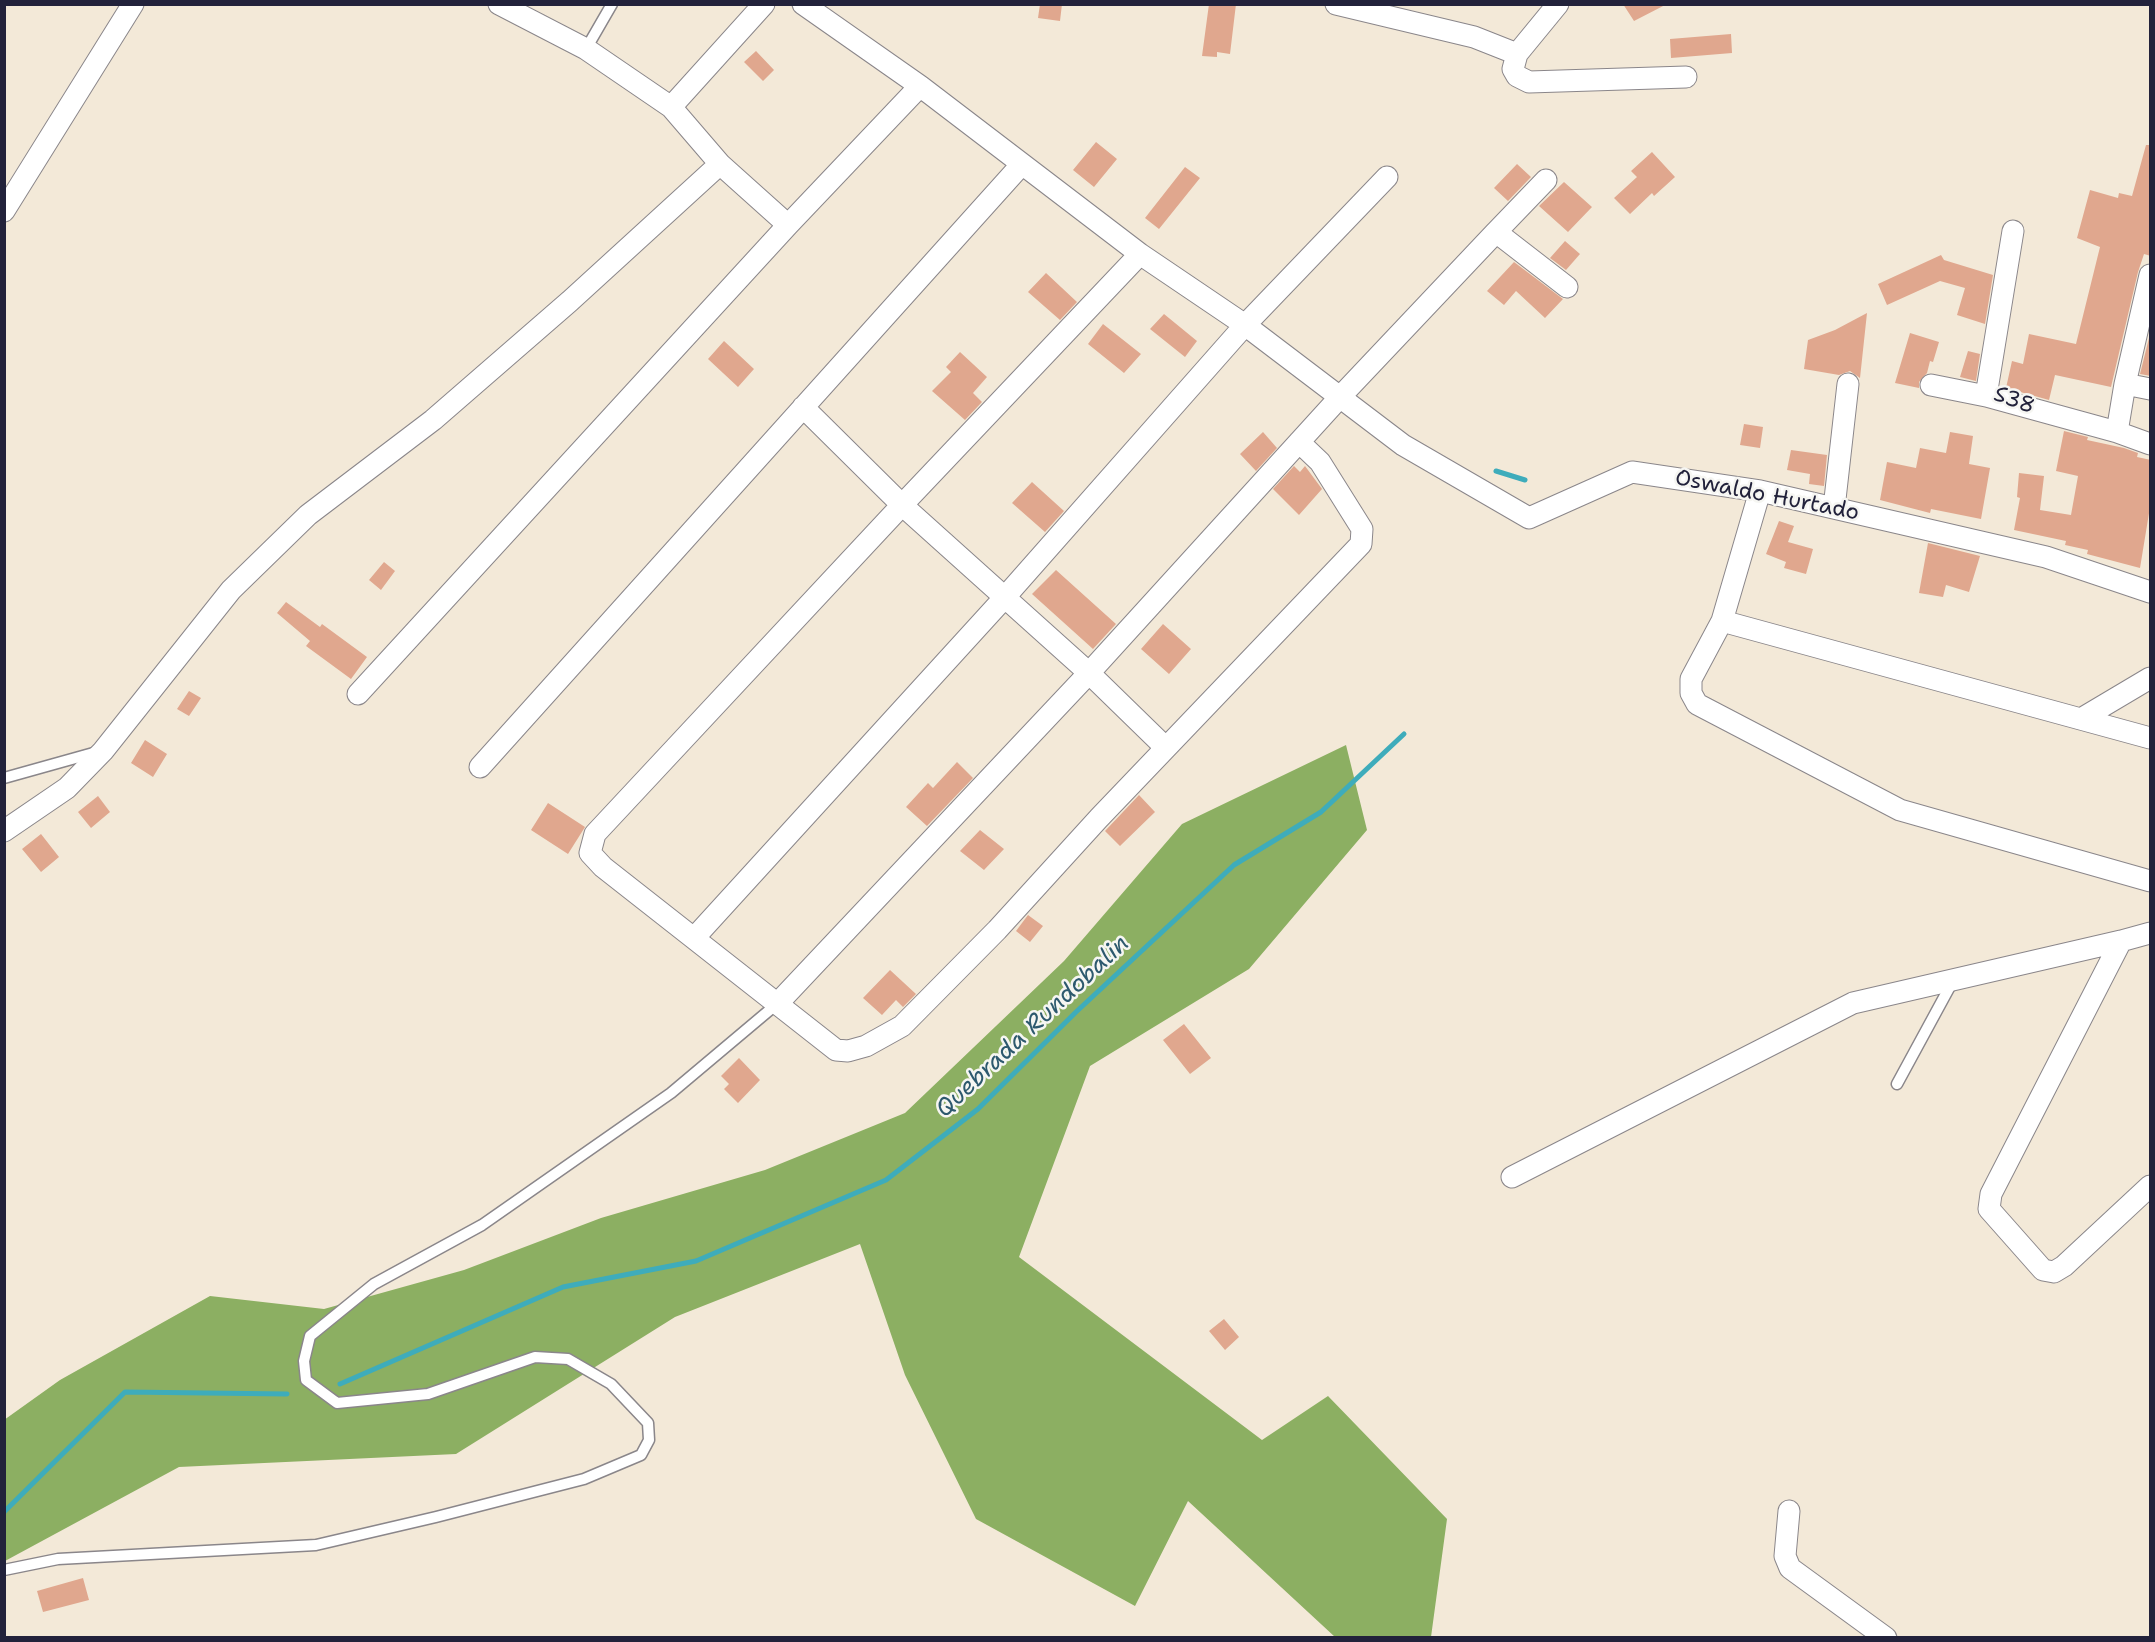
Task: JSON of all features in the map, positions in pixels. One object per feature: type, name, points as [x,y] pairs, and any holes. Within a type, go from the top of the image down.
[{"type":"street","points":[[4,211],[133,4]]},
{"type":"street","points":[[499,4],[586,49],[671,107],[720,164],[788,225]]},
{"type":"street","points":[[671,107],[765,4]]},
{"type":"street","name":"Oswaldo Hurtado","points":[[803,4],[920,86],[1140,254],[1245,325],[1403,445],[1528,518],[1632,472],[1760,490],[2046,556],[2151,592]]},
{"type":"street","points":[[1336,4],[1474,37],[1516,54]]},
{"type":"street","points":[[1558,4],[1516,54],[1513,69],[1517,76],[1528,82],[1686,77]]},
{"type":"street","points":[[358,694],[788,225],[920,86]]},
{"type":"street","points":[[4,831],[67,788],[103,751],[231,590],[308,515],[433,420],[570,301],[720,164]]},
{"type":"street","points":[[480,766],[1022,164]]},
{"type":"street","points":[[695,936],[1005,597],[1245,325],[1387,177]]},
{"type":"street","points":[[778,1003],[1089,673],[1340,397],[1546,180]]},
{"type":"street","name":"S38","points":[[2013,231],[1986,396],[2117,432],[2151,444]]},
{"type":"street","points":[[1496,232],[1567,287]]},
{"type":"street","points":[[1140,254],[595,834],[590,853],[603,867],[695,936],[815,1036],[836,1050],[848,1051],[866,1046],[902,1026],[997,930],[1166,748],[1361,544],[1362,529],[1320,462],[1299,442]]},
{"type":"street","points":[[2117,432],[2125,384],[2151,275]]},
{"type":"street","points":[[1834,508],[1848,384]]},
{"type":"street","points":[[2125,384],[2151,389]]},
{"type":"street","points":[[1931,385],[1986,396]]},
{"type":"street","points":[[803,407],[902,505],[1089,673],[1166,748]]},
{"type":"street","points":[[1760,490],[1722,621],[1691,678],[1691,693],[1697,704],[1900,810],[2151,881]]},
{"type":"street","points":[[1722,621],[2151,738]]},
{"type":"street","points":[[2081,719],[2151,678]]},
{"type":"street","points":[[1512,1177],[1853,1003],[2151,933]]},
{"type":"street","points":[[2121,941],[1991,1194],[1989,1209],[2043,1270],[2054,1272],[2064,1266],[2151,1186]]},
{"type":"street","points":[[1789,1511],[1785,1556],[1790,1568],[1886,1638]]},
{"type":"lane","points":[[586,49],[612,4]]},
{"type":"lane","points":[[4,778],[103,751]]},
{"type":"lane","points":[[1897,1084],[1954,979]]},
{"type":"lane","points":[[4,1570],[58,1559],[316,1545],[584,1479],[641,1455],[649,1440],[648,1423],[612,1384],[568,1359],[536,1357],[428,1394],[337,1403],[306,1380],[304,1361],[310,1336],[374,1284],[482,1225],[671,1093],[778,1003]]},
{"type":"green space","points":[[1346,745],[1367,830],[1249,969],[1090,1066],[1019,1257],[1262,1440],[1328,1396],[1447,1519],[1431,1637],[1335,1637],[1188,1501],[1135,1606],[976,1519],[905,1375],[860,1244],[675,1317],[456,1454],[179,1467],[5,1561],[4,1420],[60,1380],[210,1296],[324,1309],[464,1270],[601,1218],[765,1170],[905,1113],[1064,961],[1182,824]]},
{"type":"building","points":[[1040,4],[1062,4],[1060,21],[1038,18]]},
{"type":"building","points":[[1209,4],[1236,4],[1230,54],[1217,52],[1217,57],[1202,56]]},
{"type":"building","points":[[1623,4],[1667,4],[1634,21]]},
{"type":"building","points":[[1731,34],[1732,53],[1671,58],[1670,39]]},
{"type":"building","points":[[756,51],[774,70],[763,81],[744,62]]},
{"type":"building","points":[[1096,142],[1117,159],[1094,187],[1073,170]]},
{"type":"building","points":[[2146,145],[2151,145],[2151,256],[2144,254],[2138,272],[2111,387],[2055,375],[2049,400],[2006,388],[2012,361],[2023,364],[2029,334],[2076,344],[2100,247],[2077,238],[2090,190],[2118,198],[2119,193],[2132,196]]},
{"type":"building","points":[[1652,152],[1675,177],[1654,196],[1652,193],[1630,214],[1614,198],[1637,177],[1631,171]]},
{"type":"building","points":[[1517,164],[1531,177],[1508,201],[1494,188]]},
{"type":"building","points":[[1185,167],[1200,178],[1159,229],[1145,218]]},
{"type":"building","points":[[1564,182],[1592,207],[1568,232],[1539,206]]},
{"type":"building","points":[[1565,241],[1580,254],[1566,270],[1550,258]]},
{"type":"building","points":[[1941,255],[1944,260],[1993,275],[1985,324],[1957,315],[1965,288],[1940,281],[1887,305],[1878,284]]},
{"type":"building","points":[[1514,262],[1563,299],[1545,318],[1516,291],[1504,305],[1487,291]]},
{"type":"building","points":[[1046,273],[1077,302],[1060,320],[1028,292]]},
{"type":"building","points":[[1867,313],[1860,378],[1850,371],[1839,375],[1804,369],[1808,340],[1835,330]]},
{"type":"building","points":[[1164,314],[1197,341],[1185,357],[1150,329]]},
{"type":"building","points":[[1103,324],[1141,354],[1124,373],[1088,344]]},
{"type":"building","points":[[2151,330],[2151,376],[2140,374]]},
{"type":"building","points":[[1910,333],[1939,342],[1933,362],[1930,361],[1927,373],[1919,382],[1919,388],[1895,383]]},
{"type":"building","points":[[724,341],[754,369],[738,387],[708,359]]},
{"type":"building","points":[[1968,351],[1980,354],[1976,381],[1960,377]]},
{"type":"building","points":[[960,352],[987,377],[973,393],[982,402],[965,420],[932,391],[951,372],[946,367]]},
{"type":"building","points":[[1744,424],[1763,427],[1760,448],[1740,445]]},
{"type":"building","points":[[2064,431],[2088,437],[2087,440],[2124,448],[2138,453],[2137,457],[2151,460],[2151,501],[2140,568],[2087,554],[2088,550],[2065,545],[2066,541],[2014,530],[2020,498],[2017,497],[2019,473],[2044,476],[2040,510],[2071,515],[2078,476],[2056,471]]},
{"type":"building","points":[[1263,432],[1277,448],[1256,471],[1240,454]]},
{"type":"building","points":[[1950,432],[1973,436],[1969,464],[1990,468],[1981,519],[1931,509],[1930,513],[1880,500],[1887,462],[1916,468],[1920,448],[1946,453]]},
{"type":"building","points":[[1791,450],[1827,455],[1824,486],[1809,484],[1810,474],[1787,470]]},
{"type":"building","points":[[1294,466],[1300,472],[1305,466],[1322,489],[1299,515],[1273,489]]},
{"type":"building","points":[[1032,482],[1064,511],[1045,532],[1012,503]]},
{"type":"building","points":[[1779,521],[1794,526],[1788,542],[1813,549],[1806,574],[1784,568],[1786,562],[1766,554]]},
{"type":"building","points":[[1928,543],[1980,556],[1969,592],[1946,585],[1943,597],[1919,593]]},
{"type":"building","points":[[384,562],[395,571],[381,590],[369,580]]},
{"type":"building","points":[[1056,570],[1116,624],[1093,649],[1032,594]]},
{"type":"building","points":[[286,602],[320,627],[322,624],[367,657],[351,679],[306,646],[310,641],[277,613]]},
{"type":"building","points":[[1163,624],[1191,649],[1169,674],[1141,649]]},
{"type":"building","points":[[189,691],[201,698],[189,716],[177,709]]},
{"type":"building","points":[[145,740],[167,754],[153,777],[131,763]]},
{"type":"building","points":[[957,762],[973,778],[927,826],[906,807],[928,783],[933,788]]},
{"type":"building","points":[[1139,795],[1155,812],[1120,846],[1105,831]]},
{"type":"building","points":[[98,796],[110,812],[91,828],[78,812]]},
{"type":"building","points":[[548,803],[585,827],[568,854],[531,830]]},
{"type":"building","points":[[980,830],[1004,849],[984,870],[960,851]]},
{"type":"building","points":[[41,834],[59,857],[41,872],[22,849]]},
{"type":"building","points":[[1028,915],[1043,926],[1030,942],[1016,931]]},
{"type":"building","points":[[890,970],[916,994],[903,1007],[896,1000],[882,1015],[863,998]]},
{"type":"building","points":[[1184,1024],[1211,1058],[1190,1074],[1163,1040]]},
{"type":"building","points":[[739,1058],[760,1080],[738,1103],[724,1089],[729,1084],[721,1076]]},
{"type":"building","points":[[1224,1319],[1239,1337],[1225,1350],[1209,1331]]},
{"type":"building","points":[[83,1578],[89,1600],[43,1612],[37,1591]]},
{"type":"waterway","points":[[1496,471],[1525,480]]},
{"type":"waterway","name":"Quebrada Rundobalin","points":[[340,1384],[563,1287],[696,1261],[886,1180],[978,1109],[1076,1012],[1234,865],[1321,812],[1404,734]]},
{"type":"waterway","name":"Quebrada Rundobalin","points":[[4,1512],[125,1392],[287,1394]]}]
